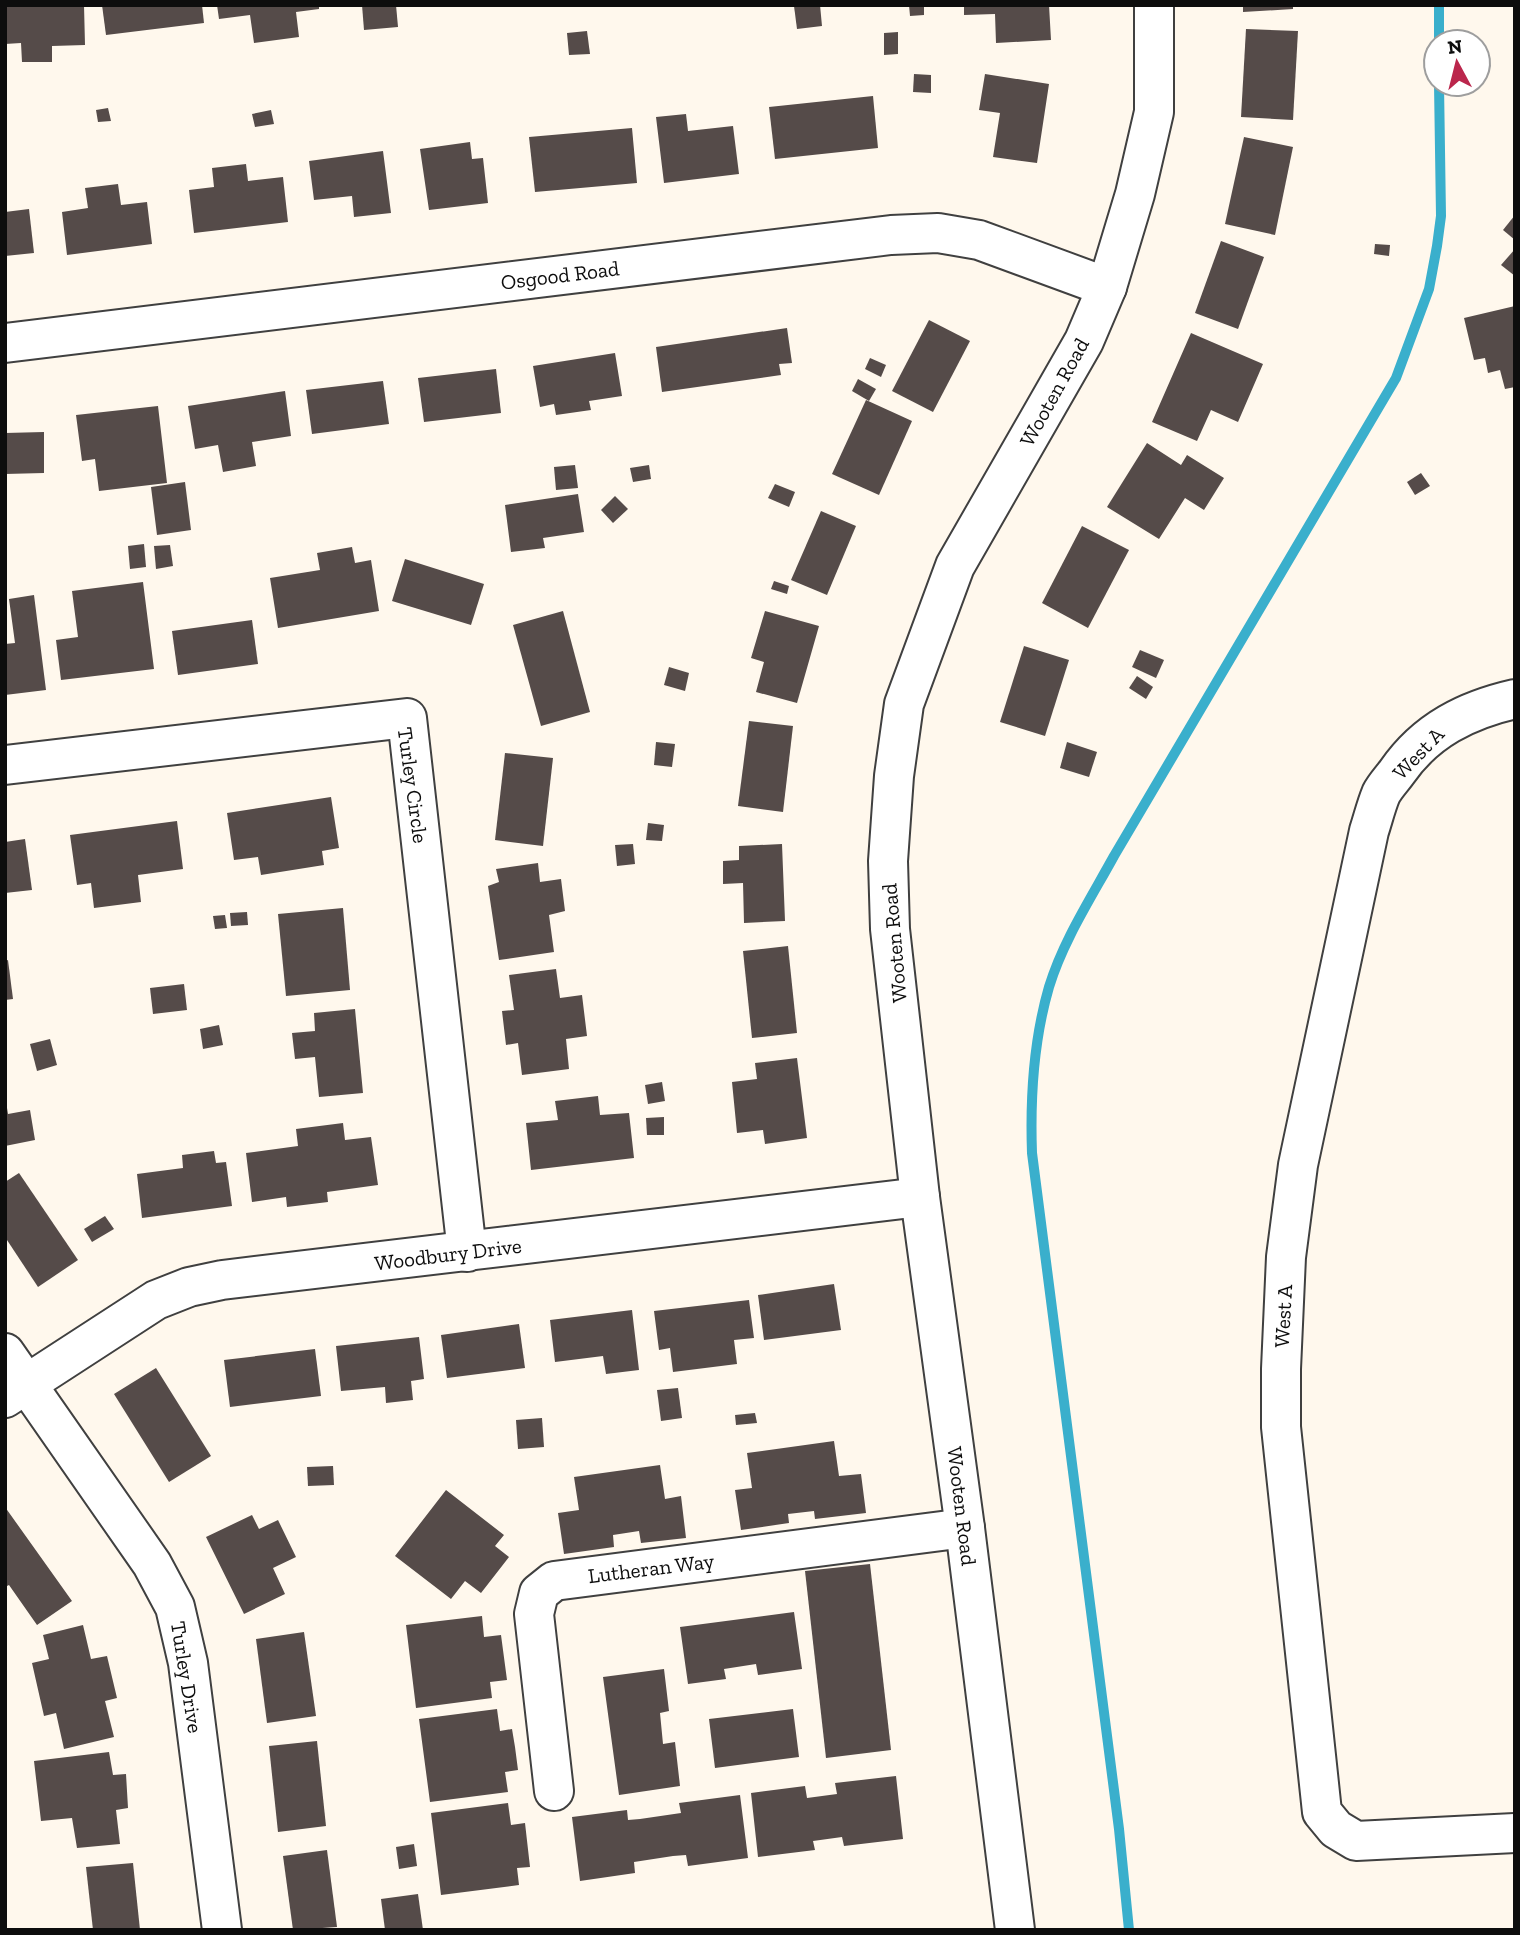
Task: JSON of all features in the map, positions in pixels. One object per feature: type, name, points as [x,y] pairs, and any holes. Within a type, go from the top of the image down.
[{"type":"street","name":"Wooten Road","points":[[1007,1929],[965,1528],[920,1198],[890,929],[889,849],[894,776],[904,704],[955,566],[1084,341],[1107,287],[1135,194],[1154,112],[1154,5]]},
{"type":"street","name":"Osgood Road","points":[[5,343],[891,234],[938,233],[979,240],[1107,287]]},
{"type":"street","name":"West A","points":[[1515,699],[1480,708],[1444,724],[1401,765],[1382,793],[1369,831],[1298,1165],[1286,1257],[1281,1370],[1281,1427],[1322,1812],[1336,1829],[1356,1841],[1515,1833]]},
{"type":"street","name":"Turley Circle","points":[[5,765],[407,718],[467,1252]]},
{"type":"street","name":"Woodbury Drive","points":[[16,1391],[156,1300],[189,1287],[222,1280],[920,1198]]},
{"type":"street","points":[[5,1353],[16,1391]]},
{"type":"street","name":"Turley Drive","points":[[16,1391],[152,1564],[175,1607],[188,1663],[222,1930]]},
{"type":"street","name":"Lutheran Way","points":[[554,1791],[534,1614],[539,1593],[554,1581],[965,1528]]},
{"type":"building","points":[[5,5],[84,5],[85,45],[52,46],[52,62],[22,62],[21,43],[5,44]]},
{"type":"building","points":[[102,5],[202,5],[204,23],[106,35]]},
{"type":"building","points":[[217,5],[319,5],[319,9],[296,12],[299,37],[254,43],[250,15],[219,19]]},
{"type":"building","points":[[362,5],[396,5],[398,27],[364,30]]},
{"type":"building","points":[[820,5],[822,26],[797,29],[794,6]]},
{"type":"building","points":[[909,5],[924,5],[924,15],[910,16]]},
{"type":"building","points":[[964,5],[1049,5],[1051,40],[996,43],[995,14],[964,15]]},
{"type":"building","points":[[1243,5],[1293,5],[1293,9],[1243,12]]},
{"type":"building","points":[[1246,29],[1298,31],[1293,120],[1241,117]]},
{"type":"building","points":[[587,31],[590,54],[569,55],[567,33]]},
{"type":"building","points":[[898,32],[898,54],[884,55],[884,33]]},
{"type":"building","points":[[914,74],[931,75],[931,93],[913,92]]},
{"type":"building","points":[[985,74],[1049,84],[1037,163],[993,157],[1000,113],[979,110]]},
{"type":"building","points":[[873,96],[878,148],[775,159],[769,107]]},
{"type":"building","points":[[108,108],[111,121],[98,122],[96,110]]},
{"type":"building","points":[[271,110],[274,124],[255,127],[252,114]]},
{"type":"building","points":[[686,114],[688,131],[733,126],[739,174],[664,183],[656,117]]},
{"type":"building","points":[[632,128],[637,183],[535,192],[529,137]]},
{"type":"building","points":[[1244,137],[1293,147],[1275,235],[1225,224]]},
{"type":"building","points":[[470,142],[472,159],[483,158],[488,203],[429,210],[420,149]]},
{"type":"building","points":[[383,151],[391,213],[354,217],[352,196],[314,200],[309,161]]},
{"type":"building","points":[[246,164],[248,181],[283,177],[288,222],[194,233],[189,190],[214,187],[212,168]]},
{"type":"building","points":[[118,184],[121,205],[147,202],[152,244],[67,255],[62,212],[88,208],[85,188]]},
{"type":"building","points":[[29,209],[34,253],[5,256],[5,212]]},
{"type":"building","points":[[1515,215],[1515,240],[1503,230]]},
{"type":"building","points":[[1221,241],[1264,257],[1238,329],[1195,313]]},
{"type":"building","points":[[1375,244],[1390,245],[1389,256],[1374,254]]},
{"type":"building","points":[[1515,249],[1515,276],[1501,265]]},
{"type":"building","points":[[1515,306],[1515,387],[1505,389],[1500,370],[1488,373],[1485,358],[1474,360],[1464,318]]},
{"type":"building","points":[[929,320],[970,341],[933,412],[892,391]]},
{"type":"building","points":[[787,328],[792,363],[779,364],[781,375],[662,392],[656,347]]},
{"type":"building","points":[[1191,333],[1263,364],[1238,422],[1211,410],[1197,441],[1152,422]]},
{"type":"building","points":[[615,353],[622,396],[589,401],[591,410],[556,415],[554,404],[540,407],[533,366]]},
{"type":"building","points":[[870,358],[886,365],[881,377],[865,369]]},
{"type":"building","points":[[496,369],[501,413],[424,422],[418,378]]},
{"type":"building","points":[[858,379],[876,389],[869,401],[852,391]]},
{"type":"building","points":[[383,381],[389,424],[312,434],[306,390]]},
{"type":"building","points":[[285,391],[291,436],[252,442],[256,466],[223,472],[218,445],[195,449],[188,406]]},
{"type":"building","points":[[866,400],[912,421],[879,495],[832,474]]},
{"type":"building","points":[[158,406],[167,483],[99,491],[95,459],[82,461],[76,415]]},
{"type":"building","points":[[44,432],[44,473],[5,474],[5,433]]},
{"type":"building","points":[[1147,443],[1181,465],[1187,455],[1224,478],[1204,510],[1185,498],[1159,539],[1107,507]]},
{"type":"building","points":[[575,465],[578,488],[556,490],[554,467]]},
{"type":"building","points":[[649,465],[651,479],[633,482],[630,468]]},
{"type":"building","points":[[1421,473],[1430,486],[1415,495],[1407,482]]},
{"type":"building","points":[[185,482],[191,530],[157,535],[151,487]]},
{"type":"building","points":[[775,484],[795,492],[789,507],[768,498]]},
{"type":"building","points":[[578,494],[584,532],[543,538],[545,548],[511,552],[505,505]]},
{"type":"building","points":[[615,496],[628,509],[613,523],[601,510]]},
{"type":"building","points":[[821,511],[856,526],[827,595],[791,580]]},
{"type":"building","points":[[1082,526],[1129,550],[1088,628],[1042,603]]},
{"type":"building","points":[[144,544],[146,567],[130,569],[128,546]]},
{"type":"building","points":[[170,545],[173,566],[156,569],[154,546]]},
{"type":"building","points":[[352,547],[355,563],[371,560],[379,611],[278,628],[270,578],[320,570],[317,553]]},
{"type":"building","points":[[405,559],[484,584],[471,625],[392,601]]},
{"type":"building","points":[[774,581],[789,586],[787,594],[771,589]]},
{"type":"building","points":[[143,582],[154,669],[61,680],[56,640],[78,637],[72,591]]},
{"type":"building","points":[[34,595],[46,690],[5,695],[5,644],[15,643],[9,599]]},
{"type":"building","points":[[563,611],[590,712],[541,726],[513,625]]},
{"type":"building","points":[[765,611],[819,626],[797,703],[756,692],[764,662],[751,658]]},
{"type":"building","points":[[252,620],[258,664],[178,675],[172,631]]},
{"type":"building","points":[[1024,646],[1069,660],[1045,736],[1000,722]]},
{"type":"building","points":[[1140,650],[1164,660],[1156,678],[1132,667]]},
{"type":"building","points":[[669,667],[689,673],[685,691],[664,685]]},
{"type":"building","points":[[1137,676],[1153,687],[1146,699],[1129,688]]},
{"type":"building","points":[[749,721],[793,726],[783,812],[738,806]]},
{"type":"building","points":[[656,742],[675,744],[672,767],[654,765]]},
{"type":"building","points":[[1067,742],[1097,752],[1089,777],[1060,768]]},
{"type":"building","points":[[505,753],[553,758],[543,846],[495,840]]},
{"type":"building","points":[[331,797],[339,848],[322,851],[324,865],[261,875],[258,857],[234,860],[227,813]]},
{"type":"building","points":[[177,821],[183,869],[138,875],[141,902],[94,908],[91,883],[77,885],[70,835]]},
{"type":"building","points":[[648,823],[664,825],[662,841],[646,840]]},
{"type":"building","points":[[25,839],[32,890],[5,893],[5,842]]},
{"type":"building","points":[[633,844],[635,864],[617,866],[615,845]]},
{"type":"building","points":[[782,844],[785,921],[744,923],[743,883],[723,884],[723,861],[739,860],[739,846]]},
{"type":"building","points":[[538,863],[540,882],[561,879],[565,911],[549,915],[554,952],[499,960],[488,886],[499,882],[496,869]]},
{"type":"building","points":[[343,908],[350,990],[286,996],[278,914]]},
{"type":"building","points":[[247,912],[248,925],[231,926],[230,913]]},
{"type":"building","points":[[225,915],[227,928],[215,929],[213,916]]},
{"type":"building","points":[[788,946],[797,1033],[752,1038],[743,951]]},
{"type":"building","points":[[8,960],[13,999],[5,1000],[5,961]]},
{"type":"building","points":[[556,969],[560,998],[582,995],[587,1036],[566,1039],[569,1069],[522,1075],[518,1043],[506,1045],[502,1011],[514,1010],[509,975]]},
{"type":"building","points":[[184,984],[187,1010],[153,1014],[150,988]]},
{"type":"building","points":[[355,1009],[363,1093],[319,1097],[315,1057],[295,1059],[292,1033],[315,1031],[314,1013]]},
{"type":"building","points":[[219,1025],[223,1045],[203,1049],[200,1029]]},
{"type":"building","points":[[50,1039],[57,1065],[37,1071],[30,1044]]},
{"type":"building","points":[[797,1058],[807,1138],[765,1144],[763,1130],[737,1133],[732,1082],[757,1079],[755,1063]]},
{"type":"building","points":[[662,1082],[665,1101],[648,1104],[645,1085]]},
{"type":"building","points":[[598,1096],[600,1115],[629,1113],[634,1158],[531,1170],[526,1123],[558,1120],[555,1101]]},
{"type":"building","points":[[7,1108],[8,1114],[30,1110],[35,1140],[5,1146]]},
{"type":"building","points":[[664,1117],[664,1135],[647,1135],[646,1118]]},
{"type":"building","points":[[343,1123],[345,1140],[371,1137],[378,1185],[327,1192],[328,1202],[287,1207],[286,1197],[252,1202],[246,1153],[298,1146],[296,1129]]},
{"type":"building","points":[[214,1151],[216,1163],[226,1162],[232,1206],[142,1218],[137,1174],[183,1168],[182,1155]]},
{"type":"building","points":[[19,1173],[78,1260],[38,1287],[5,1237],[5,1182]]},
{"type":"building","points":[[105,1216],[114,1229],[92,1242],[84,1229]]},
{"type":"building","points":[[834,1284],[841,1330],[764,1340],[758,1295]]},
{"type":"building","points":[[749,1300],[754,1338],[734,1340],[737,1364],[673,1372],[670,1348],[659,1350],[654,1311]]},
{"type":"building","points":[[632,1310],[639,1370],[606,1374],[603,1356],[555,1362],[550,1320]]},
{"type":"building","points":[[519,1324],[525,1368],[447,1378],[441,1335]]},
{"type":"building","points":[[419,1337],[424,1379],[411,1381],[413,1400],[386,1403],[385,1387],[341,1391],[336,1346]]},
{"type":"building","points":[[315,1349],[321,1396],[230,1407],[224,1360]]},
{"type":"building","points":[[156,1368],[211,1456],[169,1482],[114,1394]]},
{"type":"building","points":[[678,1388],[682,1418],[661,1421],[657,1390]]},
{"type":"building","points":[[755,1413],[757,1423],[736,1425],[735,1415]]},
{"type":"building","points":[[542,1418],[544,1447],[518,1449],[516,1420]]},
{"type":"building","points":[[834,1441],[839,1476],[861,1474],[866,1513],[815,1519],[814,1511],[788,1514],[789,1523],[741,1530],[735,1490],[752,1488],[747,1453]]},
{"type":"building","points":[[660,1465],[665,1499],[681,1496],[686,1538],[641,1543],[639,1531],[613,1535],[614,1547],[564,1554],[558,1513],[579,1510],[574,1477]]},
{"type":"building","points":[[333,1466],[334,1485],[308,1486],[307,1467]]},
{"type":"building","points":[[446,1490],[504,1535],[495,1546],[509,1557],[481,1593],[465,1581],[451,1599],[395,1556]]},
{"type":"building","points":[[5,1507],[72,1601],[37,1625],[9,1585],[5,1587]]},
{"type":"building","points":[[252,1515],[259,1529],[278,1520],[296,1557],[273,1568],[285,1594],[244,1614],[206,1537]]},
{"type":"building","points":[[870,1564],[891,1750],[826,1758],[805,1571]]},
{"type":"building","points":[[794,1612],[802,1669],[758,1675],[756,1664],[724,1669],[726,1679],[688,1684],[680,1627]]},
{"type":"building","points":[[482,1616],[484,1637],[501,1635],[507,1680],[490,1682],[492,1698],[416,1708],[406,1625]]},
{"type":"building","points":[[83,1625],[91,1659],[107,1656],[117,1698],[105,1701],[114,1737],[64,1749],[56,1713],[44,1716],[32,1663],[49,1659],[43,1635]]},
{"type":"building","points":[[304,1632],[316,1716],[267,1723],[256,1639]]},
{"type":"building","points":[[664,1669],[669,1711],[660,1713],[663,1744],[675,1742],[680,1786],[619,1795],[603,1677]]},
{"type":"building","points":[[497,1709],[500,1731],[512,1729],[515,1747],[518,1770],[505,1772],[508,1792],[430,1802],[419,1719]]},
{"type":"building","points":[[793,1709],[799,1757],[715,1768],[709,1719]]},
{"type":"building","points":[[317,1741],[326,1826],[278,1832],[269,1746]]},
{"type":"building","points":[[109,1752],[113,1775],[126,1774],[128,1808],[116,1810],[120,1844],[77,1848],[72,1818],[41,1821],[34,1761]]},
{"type":"building","points":[[896,1776],[903,1839],[844,1846],[842,1837],[813,1841],[815,1850],[758,1857],[751,1793],[805,1786],[807,1798],[837,1794],[835,1783]]},
{"type":"building","points":[[740,1795],[748,1858],[688,1866],[686,1855],[673,1856],[634,1862],[635,1873],[580,1881],[572,1817],[627,1810],[628,1820],[640,1819],[681,1813],[679,1803]]},
{"type":"building","points":[[508,1803],[511,1825],[525,1823],[530,1867],[517,1868],[519,1885],[441,1895],[431,1813]]},
{"type":"building","points":[[414,1844],[417,1866],[399,1869],[396,1847]]},
{"type":"building","points":[[327,1850],[337,1927],[293,1930],[283,1856]]},
{"type":"building","points":[[133,1863],[140,1930],[93,1930],[86,1867]]},
{"type":"building","points":[[418,1894],[423,1930],[385,1930],[381,1899]]},
{"type":"waterway","points":[[1439,5],[1439,28]]},
{"type":"waterway","points":[[1129,1930],[1119,1829],[1032,1153],[1032,1090],[1039,1028],[1055,970],[1087,904],[1396,378],[1429,289],[1437,246],[1441,216],[1439,98]]}]
